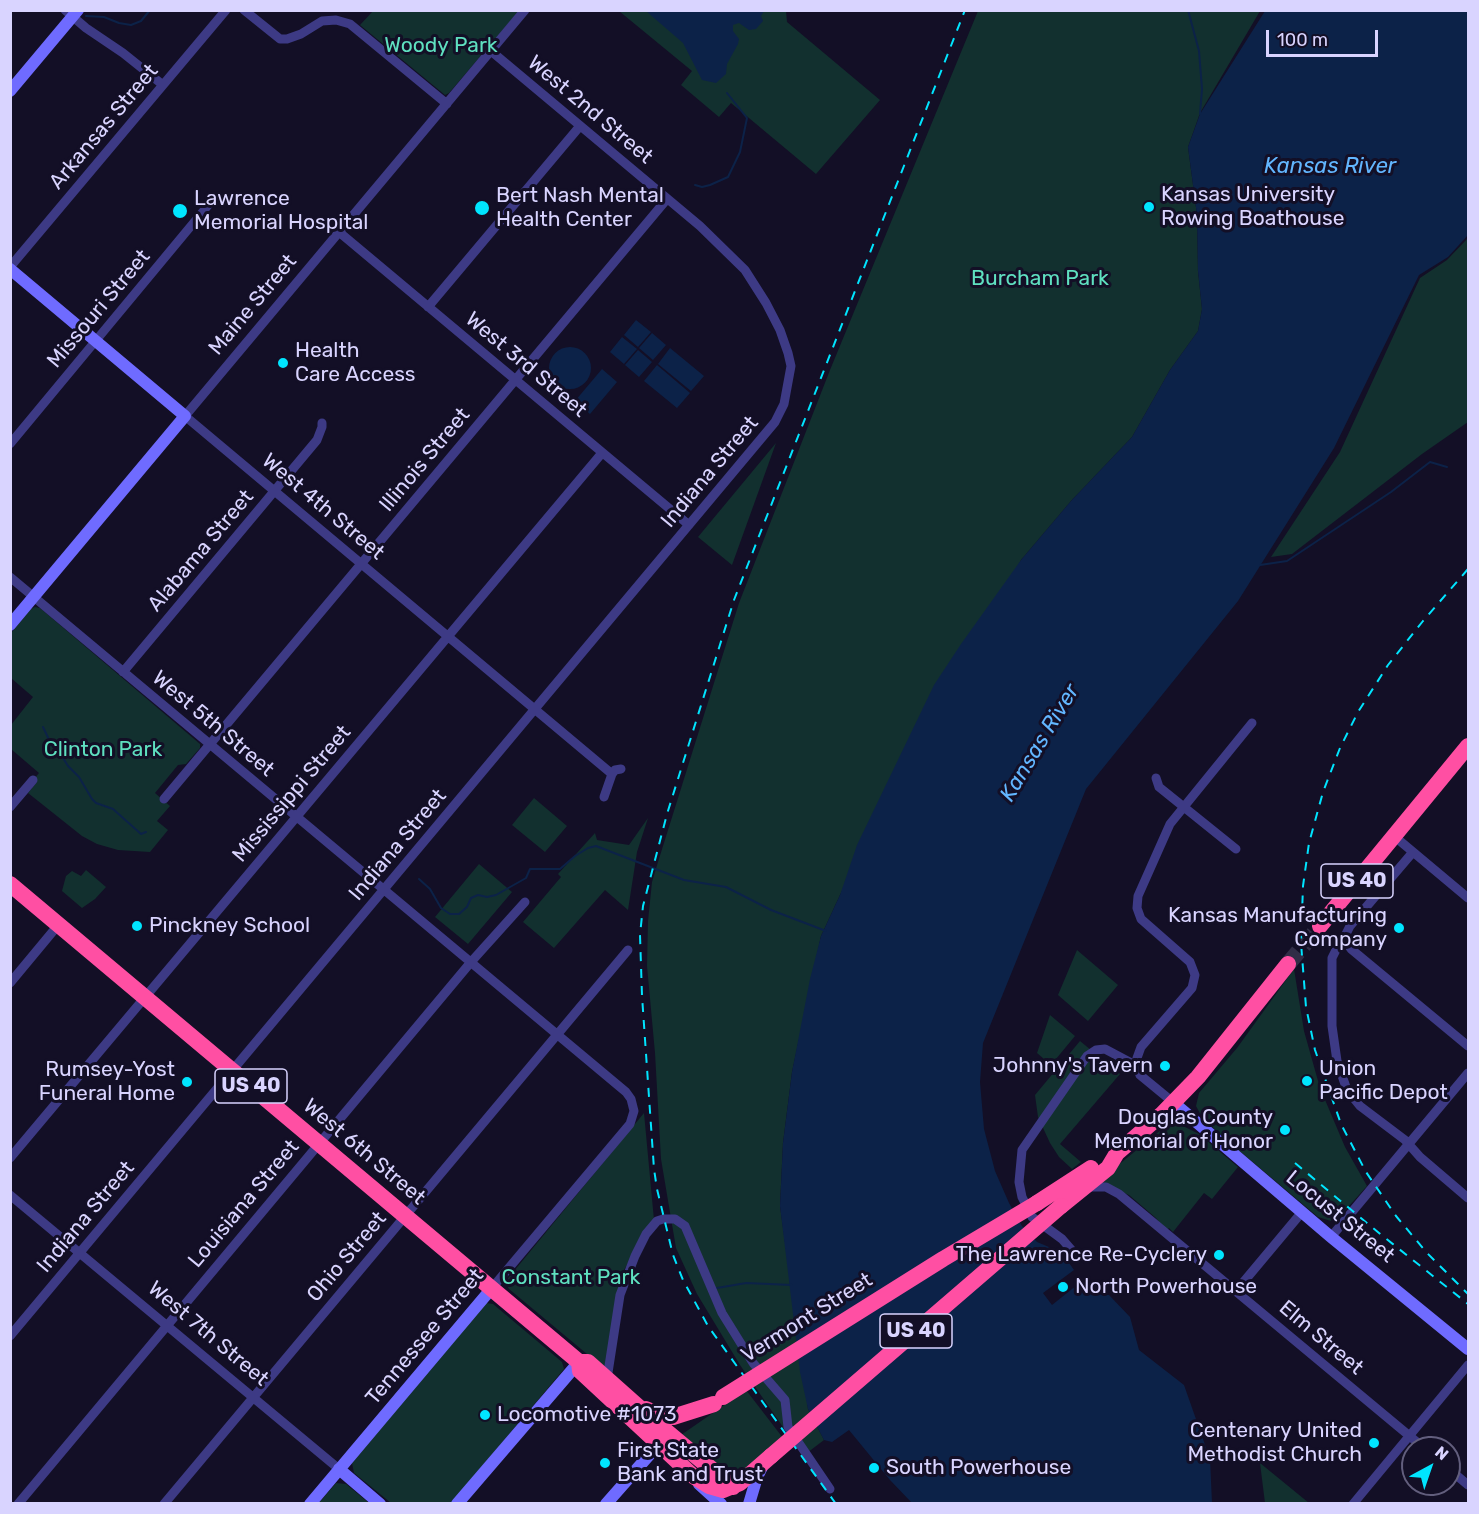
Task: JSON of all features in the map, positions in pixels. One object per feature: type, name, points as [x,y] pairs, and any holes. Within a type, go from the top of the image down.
[{"type":"highway","name":"US 40","points":[[1320,926],[1468,746]]},
{"type":"highway","name":"West 6th Street","points":[[10,884],[579,1362],[588,1362],[633,1402],[693,1476],[713,1488],[723,1490],[733,1487]]},
{"type":"highway","name":"US 40","points":[[1056,1200],[1077,1193],[1108,1167],[1117,1153],[1174,1103],[1213,1061],[1288,964]]},
{"type":"highway","name":"US 40","points":[[733,1487],[1081,1176],[1101,1160],[1117,1153]]},
{"type":"highway","name":"Vermont Street","points":[[664,1440],[718,1401],[943,1259],[1056,1200]]},
{"type":"highway","name":"West 6th Street","points":[[579,1362],[580,1371],[664,1440],[733,1487]]},
{"type":"highway","name":"US 40","points":[[633,1402],[654,1413],[670,1417],[718,1401]]},
{"type":"street","name":"Arkansas Street","points":[[10,268],[226,10]]},
{"type":"street","points":[[244,10],[275,37],[283,40],[301,34],[322,21],[336,20],[350,24],[447,104]]},
{"type":"street","name":"Maine Street","points":[[10,625],[525,10]]},
{"type":"street","points":[[10,92],[72,13],[163,85]]},
{"type":"street","name":"West 2nd Street","points":[[491,51],[721,244],[745,270],[759,291],[780,330],[791,366]]},
{"type":"street","points":[[429,307],[580,126]]},
{"type":"street","name":"Missouri Street","points":[[10,444],[215,197]]},
{"type":"street","name":"Illinois Street","points":[[164,799],[668,199]]},
{"type":"street","name":"West 3rd Street","points":[[339,232],[689,525]]},
{"type":"street","name":"West 4th Street","points":[[10,268],[534,709],[616,772],[604,797]]},
{"type":"street","name":"Indiana Street","points":[[10,1335],[775,422],[786,397],[791,366]]},
{"type":"street","name":"Alabama Street","points":[[123,672],[317,440],[322,423]]},
{"type":"street","name":"Mississippi Street","points":[[10,1158],[602,453]]},
{"type":"street","name":"West 5th Street","points":[[10,577],[626,1092],[631,1099],[634,1111]]},
{"type":"street","points":[[1075,1254],[1062,1239],[1032,1217],[1022,1197],[1019,1182],[1022,1150],[1088,1056],[1095,1050],[1105,1049],[1137,1066],[1139,1051],[1192,988],[1195,975],[1190,962],[1145,923],[1138,912],[1138,896],[1166,830],[1252,723]]},
{"type":"street","points":[[1156,778],[1160,787],[1236,849]]},
{"type":"street","points":[[10,807],[33,780]]},
{"type":"street","points":[[1394,836],[1468,898]]},
{"type":"street","points":[[1413,852],[1350,926],[1346,934],[1346,942],[1468,1046]]},
{"type":"street","name":"Louisiana Street","points":[[17,1503],[471,962],[525,902]]},
{"type":"street","points":[[10,983],[59,924]]},
{"type":"street","points":[[1346,942],[1337,948],[1332,958],[1333,1036],[1340,1073],[1347,1090],[1356,1102],[1409,1145],[1468,1198]]},
{"type":"street","name":"Ohio Street","points":[[164,1503],[628,950]]},
{"type":"street","name":"Locust Street","points":[[1137,1066],[1140,1075],[1331,1237],[1468,1349]]},
{"type":"street","points":[[1331,1237],[1468,1073]]},
{"type":"street","name":"Tennessee Street","points":[[310,1503],[630,1124],[634,1111]]},
{"type":"street","name":"Elm Street","points":[[1077,1193],[1094,1186],[1109,1188],[1168,1233],[1410,1436]]},
{"type":"street","name":"West 7th Street","points":[[10,1195],[380,1503]]},
{"type":"street","points":[[1236,1290],[1302,1212]]},
{"type":"street","points":[[607,1379],[620,1295],[634,1256],[646,1234],[657,1221],[675,1219],[685,1226],[722,1313],[753,1364],[785,1400],[788,1427],[831,1489]]},
{"type":"street","points":[[457,1503],[579,1362]]},
{"type":"street","points":[[1410,1436],[1468,1365]]},
{"type":"street","name":"Vermont Street","points":[[606,1503],[647,1454],[664,1440]]},
{"type":"street","points":[[1353,1503],[1401,1447]]},
{"type":"street","points":[[748,1503],[757,1477],[768,1458]]},
{"type":"street","name":"West 6th Street","points":[[693,1476],[702,1488],[722,1503]]},
{"type":"street","name":"West 6th Street","points":[[733,1487],[740,1498],[748,1503]]},
{"type":"street","points":[[10,1498],[17,1503]]},
{"type":"green space","name":"Woody Park","points":[[373,11],[519,11],[445,95],[360,25]]},
{"type":"green space","points":[[619,11],[786,11],[787,22],[880,100],[816,174],[731,103],[719,117],[681,85],[692,71]]},
{"type":"green space","name":"Burcham Park","points":[[978,11],[1260,11],[1200,113],[1188,147],[1197,215],[1198,271],[1202,309],[1198,331],[1170,370],[1132,437],[1071,501],[1021,560],[840,895],[821,936],[792,1072],[783,1143],[780,1206],[808,1409],[824,1440],[803,1456],[740,1365],[697,1294],[676,1248],[661,1159],[647,966],[652,882],[739,603],[830,370]]},
{"type":"green space","points":[[1468,238],[1468,422],[1422,454],[1292,554],[1271,557],[1340,452],[1420,278],[1447,260]]},
{"type":"green space","points":[[776,443],[732,565],[698,537]]},
{"type":"green space","name":"Clinton Park","points":[[35,607],[40,608],[200,744],[200,748],[186,764],[178,765],[155,793],[170,806],[157,821],[168,830],[150,852],[118,850],[97,844],[82,836],[28,793],[37,782],[34,779],[39,773],[11,749],[11,725],[33,697],[11,678],[11,633]]},
{"type":"green space","points":[[534,798],[567,826],[545,852],[512,825]]},
{"type":"green space","points":[[648,818],[637,852],[628,910],[605,890],[554,948],[523,922],[561,877],[558,874],[595,833],[597,840],[629,845]]},
{"type":"green space","points":[[479,864],[512,892],[468,944],[435,917]]},
{"type":"green space","points":[[86,870],[106,887],[82,908],[62,891],[66,876],[72,871],[81,876]]},
{"type":"green space","points":[[1077,950],[1118,985],[1088,1021],[1058,995]]},
{"type":"green space","points":[[1294,969],[1304,1031],[1320,1088],[1345,1147],[1367,1186],[1340,1216],[1331,1221],[1318,1217],[1242,1153],[1203,1119],[1196,1106],[1199,1093],[1237,1048]]},
{"type":"green space","points":[[1050,1015],[1075,1036],[1051,1065],[1037,1053]]},
{"type":"green space","points":[[1080,1041],[1120,1074],[1060,1144],[1081,1162],[1072,1169],[1059,1157],[1050,1143],[1038,1117],[1035,1095]]},
{"type":"green space","name":"Constant Park","points":[[644,1113],[654,1220],[621,1275],[605,1369],[509,1289],[505,1282]]},
{"type":"green space","points":[[1171,1125],[1183,1126],[1199,1134],[1238,1167],[1212,1199],[1204,1193],[1173,1232],[1169,1228],[1166,1231],[1156,1218],[1129,1195],[1100,1183],[1100,1180],[1161,1130]]},
{"type":"green space","points":[[486,1303],[493,1304],[562,1362],[564,1369],[451,1503],[391,1503],[354,1473],[352,1463]]},
{"type":"green space","points":[[746,1390],[783,1438],[735,1480],[681,1435]]},
{"type":"green space","points":[[1260,1463],[1309,1503],[1265,1503]]},
{"type":"green space","points":[[336,1483],[346,1484],[369,1503],[318,1504]]},
{"type":"water","points":[[646,11],[764,11],[761,16],[763,21],[756,29],[749,30],[739,23],[733,25],[733,31],[739,39],[738,44],[727,64],[726,74],[716,83],[702,80],[683,43]]},
{"type":"water","name":"Kansas River","points":[[1265,11],[1468,11],[1468,235],[1448,257],[1419,275],[1334,448],[1238,601],[1086,789],[983,1043],[980,1082],[984,1129],[995,1171],[1009,1203],[1022,1226],[1037,1242],[1064,1256],[1074,1270],[1043,1293],[1052,1305],[1082,1281],[1098,1294],[1109,1295],[1130,1317],[1139,1350],[1184,1385],[1210,1459],[1212,1503],[912,1503],[849,1430],[832,1442],[824,1440],[808,1409],[800,1372],[780,1206],[783,1143],[792,1072],[810,979],[821,936],[840,895],[857,845],[934,685],[1021,560],[1071,501],[1132,437],[1170,370],[1198,331],[1202,309],[1198,271],[1197,215],[1188,147],[1200,114]]},
{"type":"water","points":[[636,320],[651,332],[638,347],[624,335]]},
{"type":"water","points":[[652,333],[666,345],[653,360],[639,348]]},
{"type":"water","points":[[622,337],[637,349],[624,364],[610,352]]},
{"type":"water","points":[[570,347],[585,353],[591,368],[585,383],[570,389],[555,383],[549,368],[555,353]]},
{"type":"water","points":[[670,348],[704,376],[691,391],[658,364]]},
{"type":"water","points":[[638,350],[652,362],[639,377],[625,365]]},
{"type":"water","points":[[657,365],[690,393],[677,408],[644,381]]},
{"type":"water","points":[[602,369],[617,382],[590,414],[575,401]]},
{"type":"waterway","points":[[86,16],[104,17],[131,25],[141,21],[150,10]]},
{"type":"waterway","points":[[1188,10],[1199,51],[1202,89],[1200,114]]},
{"type":"waterway","points":[[695,185],[702,187],[728,177],[740,152],[747,118],[727,93]]},
{"type":"waterway","points":[[1260,565],[1287,561],[1391,492],[1430,462],[1447,467]]},
{"type":"waterway","points":[[43,727],[52,746],[58,750],[68,766],[79,777],[92,799],[96,803],[113,809],[141,834],[146,832]]},
{"type":"waterway","points":[[419,879],[430,889],[441,908],[450,914],[459,914],[467,907],[471,898],[478,895],[487,897],[496,895],[526,878],[530,869],[560,869],[575,856],[596,846],[684,880],[726,887],[771,910],[826,931]]},
{"type":"waterway","points":[[717,1288],[746,1283],[792,1285]]},
{"type":"tunnel","points":[[1288,964],[1320,926]]},
{"type":"railway","points":[[836,1504],[708,1326],[683,1280],[673,1255],[654,1169],[640,935],[643,906],[667,814],[734,600],[965,10]]},
{"type":"railway","points":[[1468,569],[1388,665],[1358,712],[1340,748],[1323,792],[1309,843],[1303,886],[1301,943],[1306,1007],[1315,1050],[1341,1124],[1366,1172],[1396,1216],[1427,1253],[1468,1294]]},
{"type":"railway","points":[[1295,1163],[1468,1304]]},
{"type":"railway","points":[[1304,1187],[1342,1211]]},
{"type":"place","name":"Kansas University Rowing Boathouse","points":[[1149,207]]},
{"type":"place","name":"Bert Nash Mental Health Center","points":[[482,208]]},
{"type":"place","name":"Lawrence Memorial Hospital","points":[[180,211]]},
{"type":"place","name":"Health Care Access","points":[[283,363]]},
{"type":"place","name":"Pinckney School","points":[[137,926]]},
{"type":"place","name":"Kansas Manufacturing Company","points":[[1399,928]]},
{"type":"place","name":"Johnny's Tavern","points":[[1165,1066]]},
{"type":"place","name":"Union Pacific Depot","points":[[1307,1081]]},
{"type":"place","name":"Rumsey-Yost Funeral Home","points":[[187,1082]]},
{"type":"place","name":"Douglas County Memorial of Honor","points":[[1285,1130]]},
{"type":"place","name":"The Lawrence Re-Cyclery","points":[[1219,1255]]},
{"type":"place","name":"North Powerhouse","points":[[1063,1287]]},
{"type":"place","name":"Locomotive #1073","points":[[485,1415]]},
{"type":"place","name":"Centenary United Methodist Church","points":[[1374,1443]]},
{"type":"place","name":"First State Bank and Trust","points":[[605,1463]]},
{"type":"place","name":"South Powerhouse","points":[[874,1468]]}]
